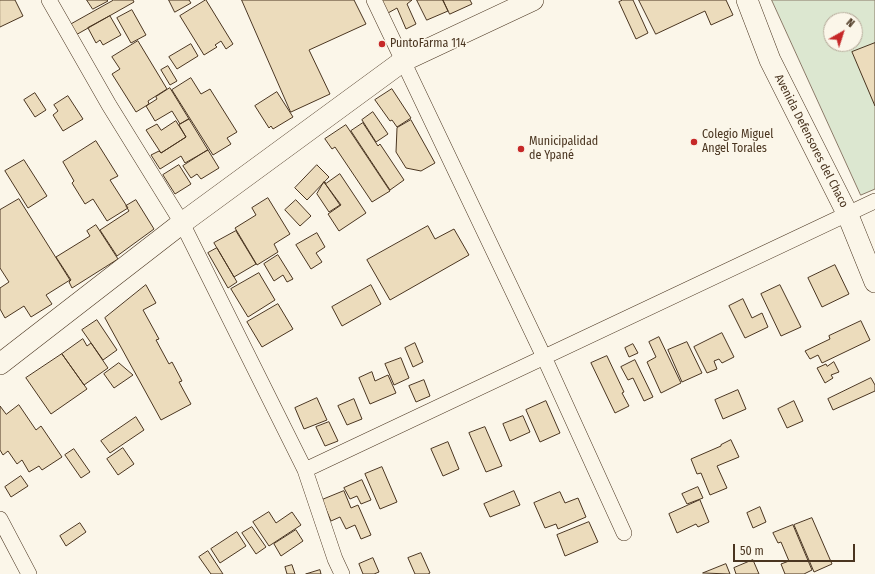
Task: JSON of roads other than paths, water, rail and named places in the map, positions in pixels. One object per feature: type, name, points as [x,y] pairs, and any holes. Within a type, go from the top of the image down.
[{"type":"main road","points":[[0,364],[182,223],[403,60],[533,0]]},
{"type":"main road","name":"Avenida Defensores del Chaco","points":[[747,0],[770,60],[847,213],[875,282]]},
{"type":"street","points":[[49,0],[109,105],[182,223],[305,470],[335,558],[342,574]]},
{"type":"street","points":[[374,0],[544,357],[624,533]]},
{"type":"street","points":[[305,470],[875,201]]},
{"type":"street","points":[[0,519],[29,574]]},
{"type":"place","name":"PuntoFarma 114","points":[[382,44]]},
{"type":"place","name":"Colegio Miguel Angel Torales","points":[[694,142]]},
{"type":"place","name":"Municipalidad de Ypané","points":[[521,149]]}]
